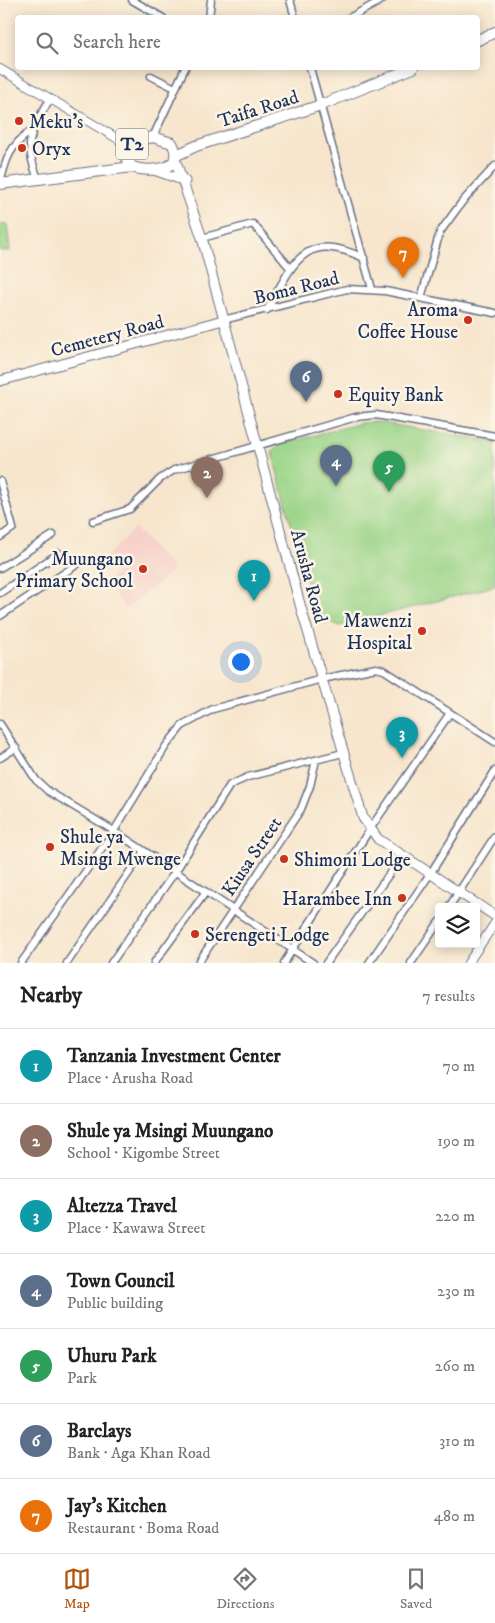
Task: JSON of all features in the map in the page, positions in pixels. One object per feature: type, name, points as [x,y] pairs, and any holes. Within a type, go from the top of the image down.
[{"type":"highway","points":[[480,39],[493,36]]},
{"type":"highway","name":"Taifa Road","points":[[175,157],[196,146],[322,105],[408,70]]},
{"type":"highway","name":"T2","points":[[0,184],[106,169],[132,167],[154,170],[170,165],[175,157],[172,143],[153,137],[138,140],[106,169]]},
{"type":"highway","name":"Taifa Road","points":[[172,143],[196,146]]},
{"type":"highway","name":"T2","points":[[127,150],[132,167]]},
{"type":"main road","name":"Arusha Road","points":[[175,157],[185,181],[202,238],[322,679],[361,812],[378,839],[495,916]]},
{"type":"main road","points":[[154,170],[185,181]]},
{"type":"main road","name":"Cemetery Road","points":[[0,381],[223,320]]},
{"type":"street","points":[[132,0],[158,15]]},
{"type":"street","points":[[209,15],[211,0]]},
{"type":"street","points":[[290,0],[294,15]]},
{"type":"street","points":[[354,15],[382,0]]},
{"type":"street","points":[[0,69],[50,99],[127,150]]},
{"type":"street","points":[[153,137],[184,70]]},
{"type":"street","points":[[311,70],[372,289]]},
{"type":"street","points":[[150,76],[175,88]]},
{"type":"street","points":[[0,184],[2,169],[15,143],[31,131],[50,99]]},
{"type":"street","points":[[31,131],[31,161],[38,179]]},
{"type":"street","points":[[421,298],[440,232],[462,202],[495,166]]},
{"type":"street","points":[[202,238],[253,224],[291,269]]},
{"type":"street","points":[[267,310],[291,269],[309,251],[325,246],[346,250],[364,258]]},
{"type":"street","name":"Boma Road","points":[[223,320],[347,289],[372,289],[495,313]]},
{"type":"street","points":[[93,521],[130,509],[160,479],[174,470],[356,417],[376,415],[495,436]]},
{"type":"street","points":[[0,481],[13,528],[0,537]]},
{"type":"street","points":[[0,568],[53,536]]},
{"type":"street","points":[[0,593],[59,554]]},
{"type":"street","points":[[0,616],[79,563]]},
{"type":"street","points":[[21,963],[114,831],[166,746],[182,726],[213,709],[322,679],[376,668],[384,670],[495,742]]},
{"type":"street","points":[[284,963],[370,829],[450,713]]},
{"type":"street","points":[[0,724],[36,780],[48,791],[114,831],[313,963]]},
{"type":"street","points":[[0,758],[16,748]]},
{"type":"street","points":[[111,963],[175,872],[230,785],[248,777],[343,753]]},
{"type":"street","name":"Kiusa Street","points":[[198,963],[301,809],[310,786],[316,760]]},
{"type":"street","points":[[369,963],[430,874],[495,771]]},
{"type":"street","points":[[452,903],[495,836]]},
{"type":"street","points":[[67,963],[144,851]]},
{"type":"street","points":[[326,963],[402,856]]},
{"type":"street","points":[[154,963],[205,893]]},
{"type":"street","points":[[468,963],[495,923]]},
{"type":"street","points":[[412,963],[435,928]]},
{"type":"shaded area","name":"Muungano Primary School","points":[[135,528],[172,567],[172,571],[125,610],[108,582],[117,572],[104,559]]},
{"type":"green space","points":[[7,224],[10,251],[0,251],[0,225]]},
{"type":"green space","points":[[376,422],[495,442],[495,586],[340,626],[331,622],[318,623],[272,453],[278,445],[361,423]]},
{"type":"place","name":"Meku's","points":[[19,121]]},
{"type":"place","name":"Oryx","points":[[22,148]]},
{"type":"place","name":"Jay's Kitchen","points":[[403,278]]},
{"type":"place","name":"Aroma Coffee House","points":[[468,320]]},
{"type":"place","name":"Equity Bank","points":[[338,394]]},
{"type":"place","name":"Barclays","points":[[306,402]]},
{"type":"place","name":"Town Council","points":[[336,486]]},
{"type":"place","name":"Uhuru Park","points":[[389,492]]},
{"type":"place","name":"Shule ya Msingi Muungano","points":[[207,498]]},
{"type":"place","name":"Muungano Primary School","points":[[143,569]]},
{"type":"place","name":"Tanzania Investment Center","points":[[254,601]]},
{"type":"place","name":"Mawenzi Hospital","points":[[422,631]]},
{"type":"place","name":"Altezza Travel","points":[[402,758]]},
{"type":"place","name":"Shule ya Msingi Mwenge","points":[[50,847]]},
{"type":"place","name":"Shimoni Lodge","points":[[284,859]]},
{"type":"place","name":"Harambee Inn","points":[[402,898]]},
{"type":"place","name":"Serengeti Lodge","points":[[195,934]]}]
